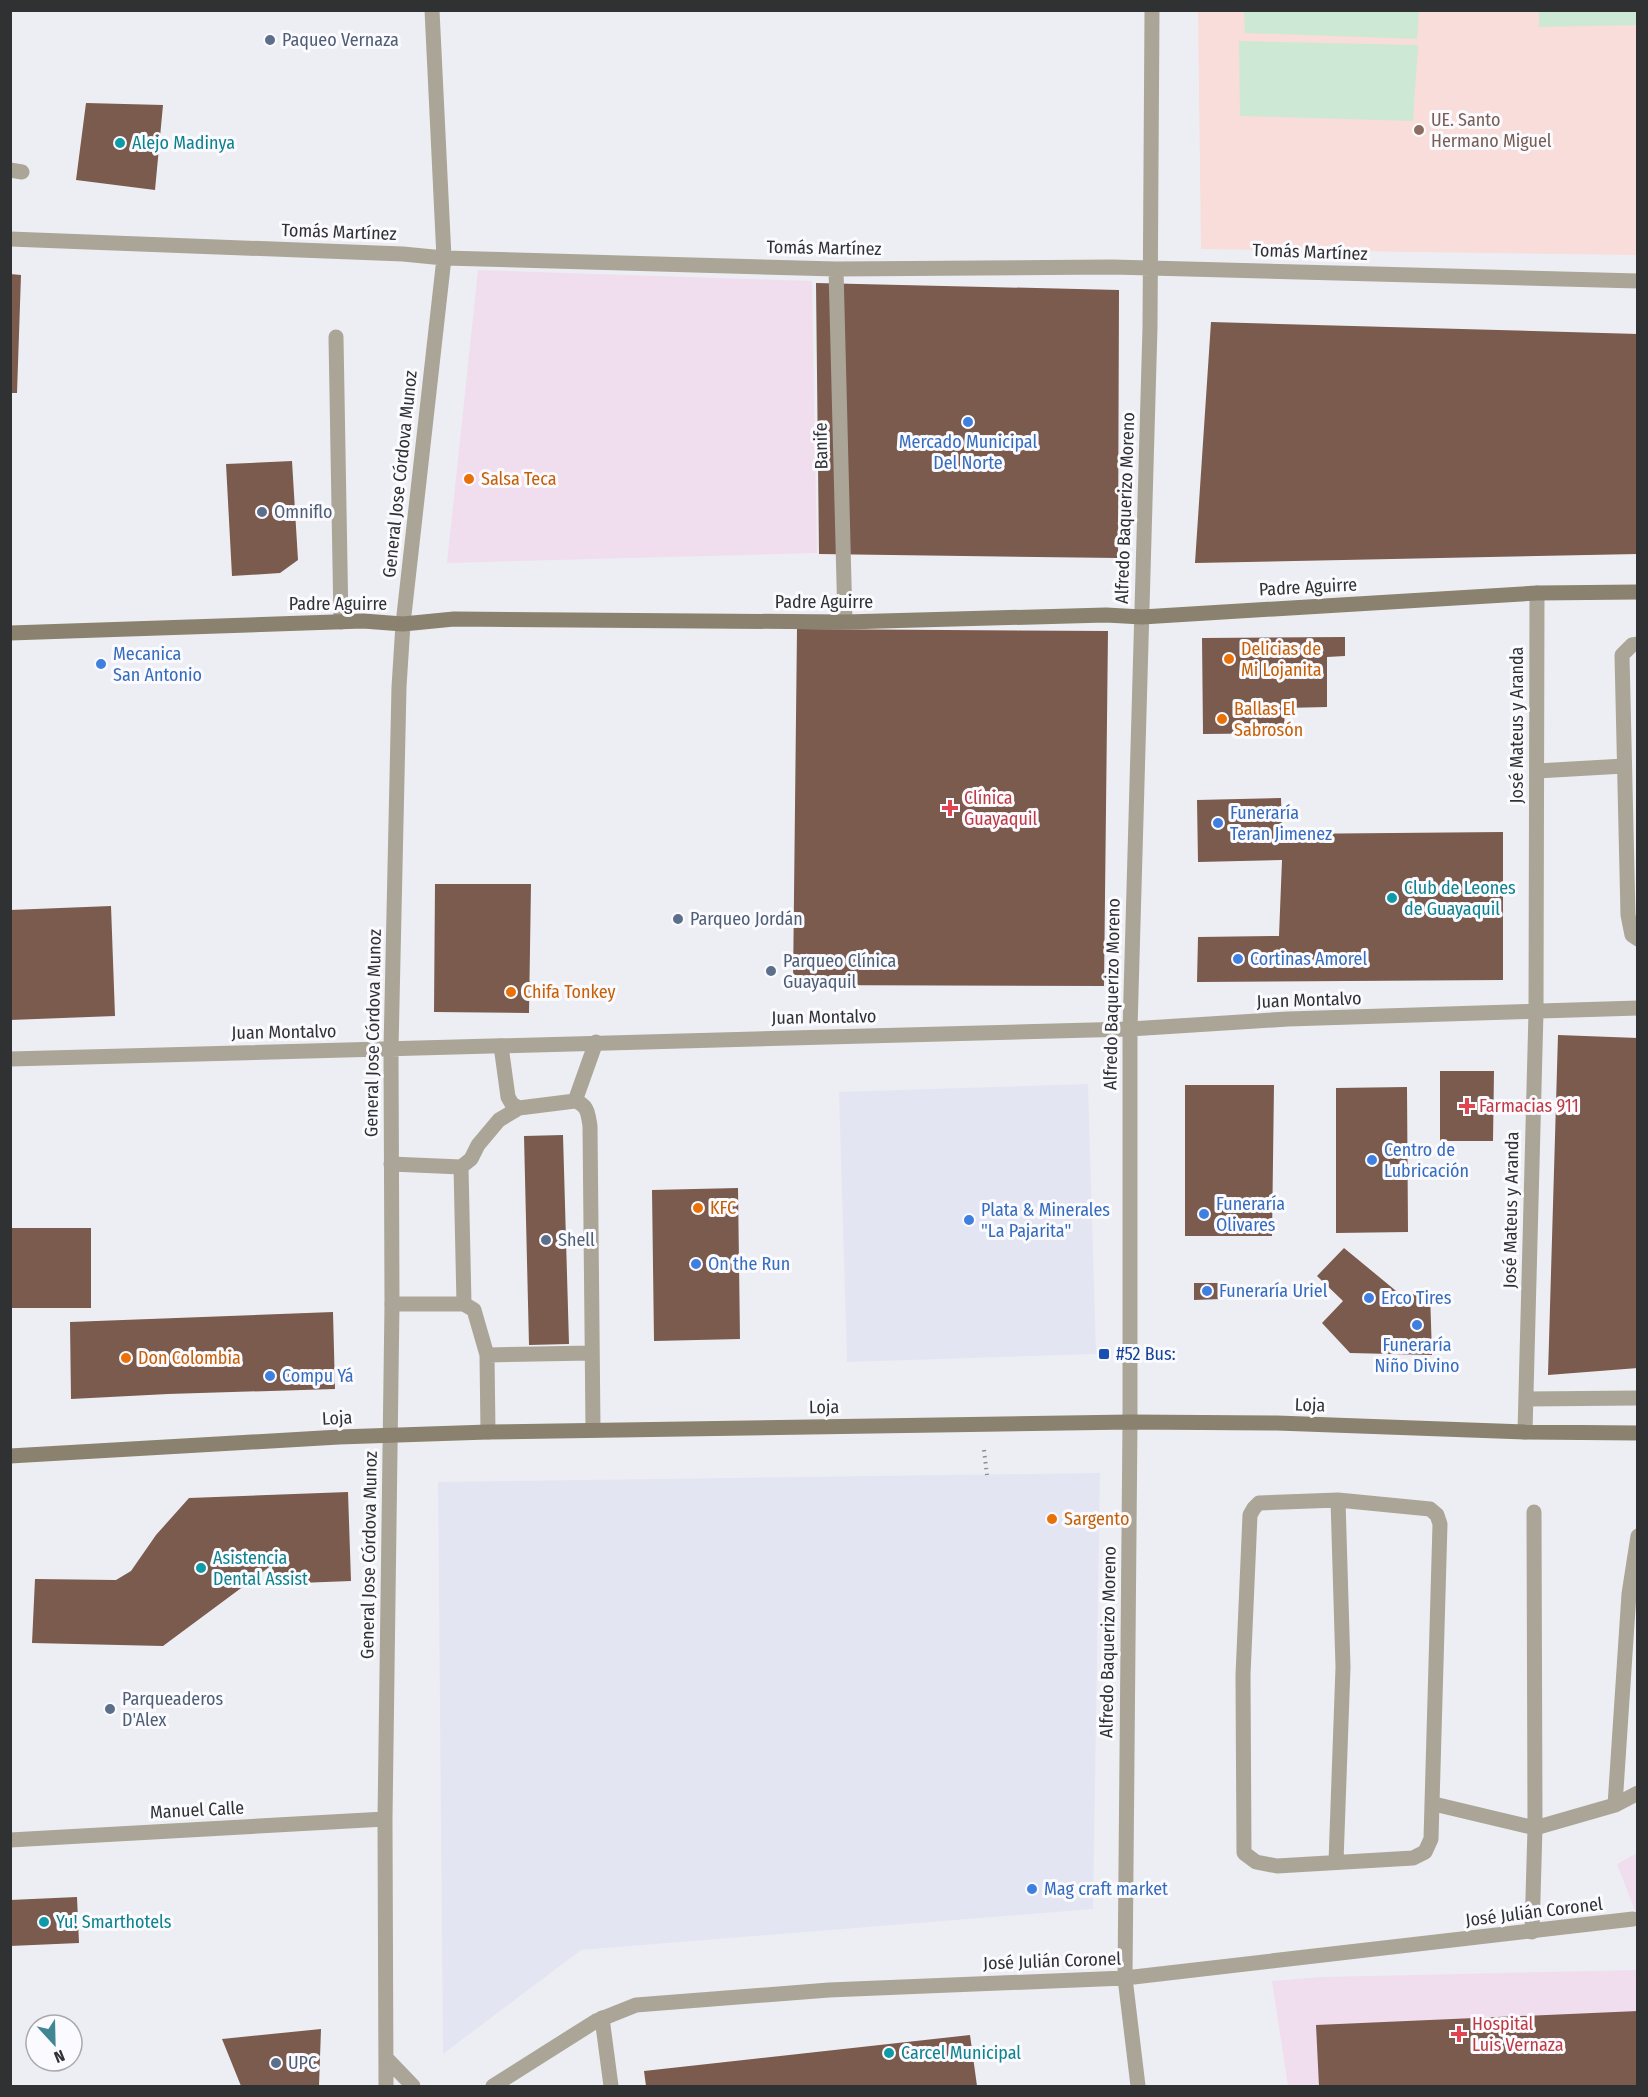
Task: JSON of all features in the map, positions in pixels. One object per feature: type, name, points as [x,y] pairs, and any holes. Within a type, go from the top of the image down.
[{"type":"main road","name":"Padre Aguirre","points":[[10,633],[363,621],[403,624],[454,619],[845,622],[1142,616],[1537,593],[1638,592]]},
{"type":"main road","name":"Loja","points":[[10,1456],[390,1435],[593,1429],[1130,1422],[1638,1434]]},
{"type":"street","name":"General Jose Córdova Munoz","points":[[386,2086],[385,1819],[392,1304],[391,1049],[403,624],[444,258],[432,10]]},
{"type":"street","name":"Alfredo Baquerizo Moreno","points":[[1138,2086],[1125,1978],[1130,1422],[1130,1029],[1150,268],[1152,10]]},
{"type":"street","name":"Tomás Martínez","points":[[10,239],[444,258],[836,269],[1112,267],[1638,281]]},
{"type":"street","name":"Banife","points":[[836,269],[845,622]]},
{"type":"street","points":[[336,337],[341,622]]},
{"type":"street","name":"José Mateus y Aranda","points":[[1525,1432],[1536,1012],[1537,593]]},
{"type":"street","points":[[1638,644],[1632,645],[1622,655],[1630,740],[1624,766],[1628,915],[1632,935],[1638,939]]},
{"type":"street","points":[[1537,771],[1624,766]]},
{"type":"street","name":"Juan Montalvo","points":[[10,1059],[1130,1029],[1288,1019],[1638,1008]]},
{"type":"street","points":[[575,1101],[596,1042]]},
{"type":"street","points":[[501,1046],[508,1097],[512,1104],[519,1108]]},
{"type":"street","points":[[391,1164],[461,1167],[471,1159],[478,1145],[499,1120],[519,1108],[575,1101],[583,1104],[588,1110],[593,1429]]},
{"type":"street","points":[[461,1167],[464,1304]]},
{"type":"street","points":[[392,1304],[464,1304],[474,1310],[487,1355],[488,1432]]},
{"type":"street","points":[[487,1355],[591,1353]]},
{"type":"street","points":[[1526,1399],[1638,1398]]},
{"type":"street","points":[[1336,1862],[1343,1667],[1338,1500]]},
{"type":"street","points":[[1338,1500],[1430,1509],[1437,1515],[1439,1536],[1434,1804],[1431,1839],[1425,1852],[1413,1858],[1277,1866],[1256,1862],[1244,1853],[1243,1675],[1250,1515],[1259,1503],[1338,1500]]},
{"type":"street","points":[[1532,1932],[1535,1828],[1534,1512]]},
{"type":"street","points":[[1615,1805],[1629,1594],[1638,1536]]},
{"type":"street","points":[[1434,1804],[1535,1828],[1615,1805],[1638,1793]]},
{"type":"street","name":"Manuel Calle","points":[[10,1840],[385,1819]]},
{"type":"street","name":"José Julián Coronel","points":[[493,2086],[602,2018],[636,2004],[829,1990],[1125,1978],[1633,1919]]},
{"type":"street","points":[[602,2018],[611,2086]]},
{"type":"street","points":[[387,2059],[413,2086]]},
{"type":"shaded area","name":"UE. Santo Hermano Miguel","points":[[1198,11],[1637,11],[1637,255],[1201,249]]},
{"type":"shaded area","points":[[478,270],[812,281],[817,553],[447,563]]},
{"type":"shaded area","points":[[1088,1084],[1096,1354],[847,1362],[839,1092]]},
{"type":"shaded area","points":[[1100,1473],[1093,1909],[581,1950],[443,2054],[438,1482]]},
{"type":"shaded area","points":[[1637,1853],[1637,1916],[1617,1864]]},
{"type":"shaded area","name":"Hospital Luis Vernaza","points":[[1637,1970],[1637,2086],[1288,2086],[1272,1981],[1322,1977]]},
{"type":"green space","points":[[1244,11],[1419,11],[1417,39],[1245,33]]},
{"type":"green space","points":[[1539,11],[1637,11],[1637,25],[1539,27]]},
{"type":"green space","points":[[1239,41],[1418,45],[1413,121],[1240,116]]},
{"type":"building","name":"Alejo Madinya","points":[[86,103],[163,105],[155,190],[76,180]]},
{"type":"building","points":[[10,274],[21,275],[17,393],[10,393]]},
{"type":"building","name":"Mercado Municipal Del Norte","points":[[816,283],[1119,290],[1118,558],[819,554]]},
{"type":"building","points":[[1211,322],[1638,334],[1638,554],[1195,563]]},
{"type":"building","name":"Omniflo","points":[[292,461],[298,560],[280,573],[232,576],[226,464]]},
{"type":"building","name":"Clínica Guayaquil","points":[[797,629],[1108,631],[1104,986],[793,985]]},
{"type":"building","points":[[1345,637],[1345,656],[1327,657],[1327,707],[1284,708],[1285,733],[1203,734],[1202,638]]},
{"type":"building","name":"Club de Leones de Guayaquil","points":[[1281,798],[1282,834],[1503,832],[1503,980],[1197,982],[1198,937],[1279,936],[1282,860],[1198,862],[1197,800]]},
{"type":"building","points":[[435,884],[531,884],[529,1013],[434,1012]]},
{"type":"building","points":[[111,906],[115,1016],[10,1020],[10,910]]},
{"type":"building","points":[[1558,1035],[1638,1038],[1638,1368],[1548,1375]]},
{"type":"building","name":"Farmacias 911","points":[[1440,1071],[1494,1071],[1493,1141],[1440,1141]]},
{"type":"building","points":[[1185,1085],[1274,1085],[1272,1236],[1185,1236]]},
{"type":"building","name":"Centro de Lubricación","points":[[1407,1087],[1408,1232],[1336,1233],[1336,1088]]},
{"type":"building","name":"Shell","points":[[563,1135],[569,1344],[529,1345],[524,1136]]},
{"type":"building","name":"On the Run","points":[[738,1188],[740,1339],[654,1341],[652,1190]]},
{"type":"building","points":[[10,1228],[91,1228],[91,1308],[10,1308]]},
{"type":"building","points":[[1344,1248],[1401,1295],[1430,1293],[1432,1355],[1350,1353],[1322,1323],[1343,1301],[1317,1276]]},
{"type":"building","name":"Funeraría Uriel","points":[[1194,1283],[1221,1283],[1221,1299],[1194,1300]]},
{"type":"building","points":[[333,1312],[335,1389],[71,1399],[70,1322]]},
{"type":"building","name":"Asistencia Dental Assist","points":[[348,1492],[351,1581],[273,1584],[272,1565],[163,1646],[32,1643],[35,1579],[116,1580],[131,1571],[156,1535],[189,1498]]},
{"type":"building","name":"Yu! Smarthotels","points":[[77,1897],[79,1943],[10,1946],[10,1900]]},
{"type":"building","points":[[1638,2011],[1638,2086],[1319,2086],[1316,2025]]},
{"type":"building","name":"UPC","points":[[321,2029],[319,2086],[241,2086],[222,2039]]},
{"type":"building","name":"Carcel Municipal","points":[[970,2035],[977,2086],[646,2086],[644,2071]]},
{"type":"place","name":"Paqueo Vernaza","points":[[270,40]]},
{"type":"place","name":"UE. Santo Hermano Miguel","points":[[1419,130]]},
{"type":"place","name":"Alejo Madinya","points":[[120,143]]},
{"type":"place","name":"Mercado Municipal Del Norte","points":[[968,422]]},
{"type":"place","name":"Salsa Teca","points":[[469,479]]},
{"type":"place","name":"Omniflo","points":[[262,512]]},
{"type":"place","name":"Delicias de Mi Lojanita","points":[[1229,659]]},
{"type":"place","name":"Mecanica San Antonio","points":[[101,664]]},
{"type":"place","name":"Ballas El Sabrosón","points":[[1222,719]]},
{"type":"place","name":"Clínica Guayaquil","points":[[950,808]]},
{"type":"place","name":"Funeraría Teran Jimenez","points":[[1218,823]]},
{"type":"place","name":"Club de Leones de Guayaquil","points":[[1392,898]]},
{"type":"place","name":"Parqueo Jordán","points":[[678,919]]},
{"type":"place","name":"Cortinas Amorel","points":[[1238,959]]},
{"type":"place","name":"Parqueo Clínica Guayaquil","points":[[771,971]]},
{"type":"place","name":"Chifa Tonkey","points":[[511,992]]},
{"type":"place","name":"Farmacias 911","points":[[1467,1106]]},
{"type":"place","name":"Centro de Lubricación","points":[[1372,1160]]},
{"type":"place","name":"KFC","points":[[698,1208]]},
{"type":"place","name":"Funeraría Olivares","points":[[1204,1214]]},
{"type":"place","name":"Plata & Minerales \"La Pajarita\"","points":[[969,1220]]},
{"type":"place","name":"Shell","points":[[546,1240]]},
{"type":"place","name":"On the Run","points":[[696,1264]]},
{"type":"place","name":"Funeraría Uriel","points":[[1207,1291]]},
{"type":"place","name":"Erco Tires","points":[[1369,1298]]},
{"type":"place","name":"Funeraría Niño Divino","points":[[1417,1325]]},
{"type":"place","name":"#52 Bus:","points":[[1104,1354]]},
{"type":"place","name":"Don Colombia","points":[[126,1358]]},
{"type":"place","name":"Compu Yá","points":[[270,1376]]},
{"type":"place","name":"Sargento","points":[[1052,1519]]},
{"type":"place","name":"Asistencia Dental Assist","points":[[201,1568]]},
{"type":"place","name":"Parqueaderos D'Alex","points":[[110,1709]]},
{"type":"place","name":"Mag craft market","points":[[1032,1889]]},
{"type":"place","name":"Yu! Smarthotels","points":[[44,1922]]},
{"type":"place","name":"Hospital Luis Vernaza","points":[[1459,2034]]},
{"type":"place","name":"Carcel Municipal","points":[[889,2053]]},
{"type":"place","name":"UPC","points":[[276,2063]]}]
